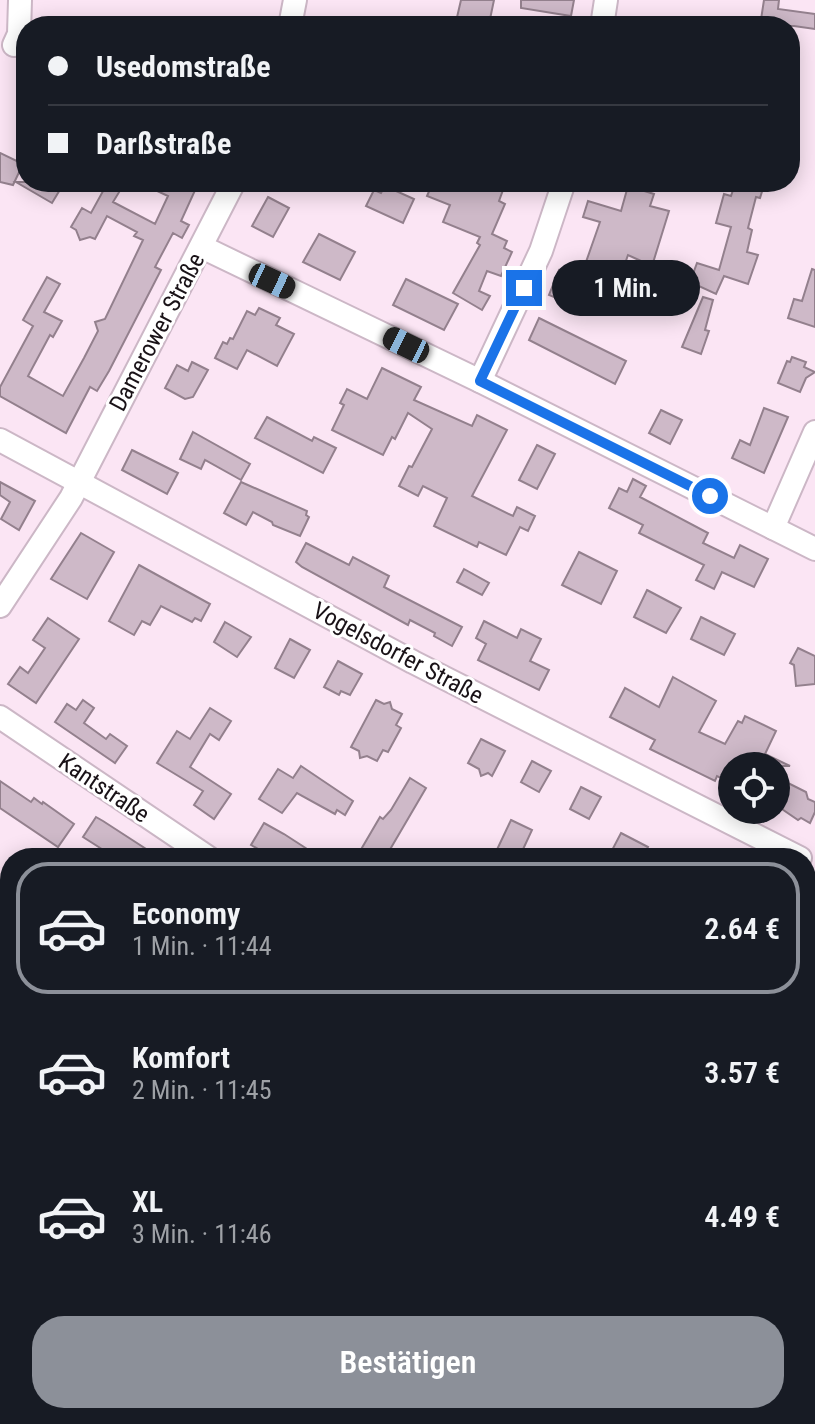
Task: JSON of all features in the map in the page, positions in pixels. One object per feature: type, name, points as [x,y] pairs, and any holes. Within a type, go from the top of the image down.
[{"type":"street","name":"Damerower Straße","points":[[0,606],[79,483],[229,192]]},
{"type":"street","points":[[480,381],[541,251],[561,192]]},
{"type":"street","points":[[202,247],[480,381],[815,549]]},
{"type":"street","points":[[773,528],[815,432]]},
{"type":"street","name":"Vogelsdorfer Straße","points":[[0,440],[413,662],[780,848]]},
{"type":"street","name":"Kantstraße","points":[[0,717],[186,848]]},
{"type":"building","points":[[461,0],[494,0],[491,16],[457,16]]},
{"type":"building","points":[[521,0],[574,0],[571,16],[521,8]]},
{"type":"building","points":[[764,0],[779,0],[778,9],[815,14],[815,29],[800,27],[800,16],[762,16]]},
{"type":"building","points":[[0,153],[16,161],[16,179],[13,185],[0,182]]},
{"type":"building","points":[[33,192],[59,192],[52,203]]},
{"type":"building","points":[[103,192],[119,192],[113,202],[155,224],[168,196],[159,192],[194,192],[181,221],[189,225],[182,238],[173,233],[155,267],[161,270],[109,371],[97,391],[90,387],[66,433],[0,396],[0,387],[33,326],[23,320],[47,277],[60,284],[44,312],[62,321],[53,337],[50,335],[28,376],[63,396],[98,331],[95,322],[105,319],[143,240],[134,236],[137,232],[107,216],[95,239],[80,240],[76,230],[71,227],[82,208],[91,213]]},
{"type":"building","points":[[373,192],[398,192],[414,199],[403,223],[366,206]]},
{"type":"building","points":[[429,192],[502,192],[499,201],[505,204],[492,234],[507,241],[504,248],[512,252],[501,276],[487,271],[479,291],[490,296],[482,310],[453,293],[480,245],[477,243],[480,237],[443,222],[450,205],[427,196]]},
{"type":"building","points":[[626,192],[648,192],[654,194],[650,206],[669,211],[652,266],[628,255],[621,275],[586,262],[600,222],[583,217],[588,201],[621,211]]},
{"type":"building","points":[[732,192],[762,192],[760,198],[756,197],[748,228],[752,230],[747,252],[758,255],[748,284],[724,276],[716,294],[690,282],[697,263],[719,270],[731,227],[716,223],[724,194],[731,196]]},
{"type":"building","points":[[268,197],[289,208],[273,237],[252,226]]},
{"type":"building","points":[[319,234],[355,252],[340,280],[303,262]]},
{"type":"building","points":[[812,269],[815,270],[815,327],[788,318],[794,299],[802,301]]},
{"type":"building","points":[[559,270],[591,282],[581,308],[549,295]]},
{"type":"building","points":[[406,279],[458,304],[444,330],[393,305]]},
{"type":"building","points":[[703,297],[713,300],[705,330],[709,331],[701,354],[682,347]]},
{"type":"building","points":[[259,308],[280,318],[276,325],[294,334],[277,366],[247,350],[237,369],[215,358],[223,342],[227,344],[230,338],[233,339],[247,311],[255,315]]},
{"type":"building","points":[[539,318],[626,361],[615,384],[529,340]]},
{"type":"building","points":[[792,357],[806,362],[804,367],[815,372],[806,378],[800,392],[778,383],[787,361],[790,362]]},
{"type":"building","points":[[192,362],[208,370],[193,397],[185,399],[165,388],[177,365],[188,371]]},
{"type":"building","points":[[382,368],[421,387],[414,400],[472,426],[477,415],[507,430],[472,496],[513,516],[517,507],[535,516],[528,531],[520,527],[506,555],[479,542],[477,547],[434,526],[447,498],[423,486],[418,496],[399,486],[432,429],[408,413],[383,455],[332,430],[344,405],[340,403],[347,389],[367,399]]},
{"type":"building","points":[[764,408],[788,417],[764,473],[732,458],[740,440],[750,445]]},
{"type":"building","points":[[661,410],[682,420],[670,444],[649,433]]},
{"type":"building","points":[[267,417],[312,441],[314,437],[336,448],[323,473],[255,438]]},
{"type":"building","points":[[193,432],[250,464],[241,480],[205,460],[201,469],[180,459]]},
{"type":"building","points":[[537,445],[555,454],[537,489],[519,480]]},
{"type":"building","points":[[132,450],[178,473],[167,494],[122,470]]},
{"type":"building","points":[[633,479],[646,486],[640,497],[708,533],[703,543],[734,558],[740,545],[768,559],[754,587],[722,572],[714,589],[696,580],[704,565],[639,533],[643,525],[609,508],[619,488],[627,492]]},
{"type":"building","points":[[0,482],[35,501],[19,530],[1,519],[10,502],[0,495]]},
{"type":"building","points":[[241,482],[307,511],[309,517],[300,536],[273,525],[253,512],[246,525],[224,513]]},
{"type":"building","points":[[81,533],[114,552],[87,599],[51,579]]},
{"type":"building","points":[[306,543],[349,565],[353,557],[389,576],[384,587],[462,627],[452,646],[434,636],[435,633],[410,620],[408,625],[302,567],[296,562]]},
{"type":"building","points":[[579,552],[617,571],[601,604],[562,585]]},
{"type":"building","points":[[139,565],[210,604],[201,621],[195,618],[192,622],[161,606],[150,625],[142,621],[134,635],[109,621]]},
{"type":"building","points":[[464,569],[489,583],[482,595],[457,582]]},
{"type":"building","points":[[647,590],[681,608],[666,633],[634,617]]},
{"type":"building","points":[[701,617],[735,634],[724,655],[691,639]]},
{"type":"building","points":[[48,618],[79,639],[36,703],[8,684],[20,667],[28,673],[45,648],[33,640]]},
{"type":"building","points":[[484,621],[517,638],[521,629],[541,639],[530,661],[549,670],[539,690],[478,660],[486,644],[476,638]]},
{"type":"building","points":[[225,622],[251,637],[237,657],[214,642]]},
{"type":"building","points":[[290,639],[310,650],[294,678],[275,668]]},
{"type":"building","points":[[798,648],[815,656],[815,684],[796,686],[794,665],[790,663]]},
{"type":"building","points":[[338,661],[362,674],[350,695],[341,691],[339,695],[324,687]]},
{"type":"building","points":[[673,677],[716,701],[699,732],[725,744],[738,721],[742,723],[745,716],[776,731],[766,752],[718,752],[718,776],[715,781],[650,749],[655,740],[610,717],[625,688],[659,707]]},
{"type":"building","points":[[83,700],[94,708],[84,723],[106,739],[110,734],[127,746],[115,763],[55,722],[67,704],[76,710]]},
{"type":"building","points":[[376,700],[384,704],[390,702],[392,709],[402,714],[396,725],[401,728],[388,752],[383,750],[377,761],[367,756],[360,758],[359,751],[351,747]]},
{"type":"building","points":[[210,708],[231,721],[219,740],[210,734],[190,767],[231,794],[214,819],[194,805],[203,791],[157,763],[177,731],[190,739]]},
{"type":"building","points":[[481,739],[505,751],[492,776],[488,773],[481,776],[479,769],[468,763]]},
{"type":"building","points":[[532,761],[551,771],[539,792],[521,782]]},
{"type":"building","points":[[301,766],[353,801],[345,815],[337,810],[335,814],[297,793],[282,813],[259,799],[278,769],[293,778]]},
{"type":"building","points":[[410,778],[426,788],[391,848],[362,848],[380,817],[383,819]]},
{"type":"building","points":[[0,781],[31,802],[34,798],[43,802],[74,824],[58,847],[0,808]]},
{"type":"building","points":[[790,784],[806,792],[808,799],[815,802],[810,823],[801,818],[798,820],[790,815]]},
{"type":"building","points":[[581,787],[601,797],[589,819],[570,809]]},
{"type":"building","points":[[96,817],[144,848],[100,848],[83,837]]},
{"type":"building","points":[[511,820],[532,830],[524,848],[498,848]]},
{"type":"building","points":[[264,823],[306,848],[256,848],[251,845]]},
{"type":"building","points":[[621,833],[648,847],[647,848],[613,848]]},
{"type":"route","points":[[524,288],[480,381],[710,496]]}]
